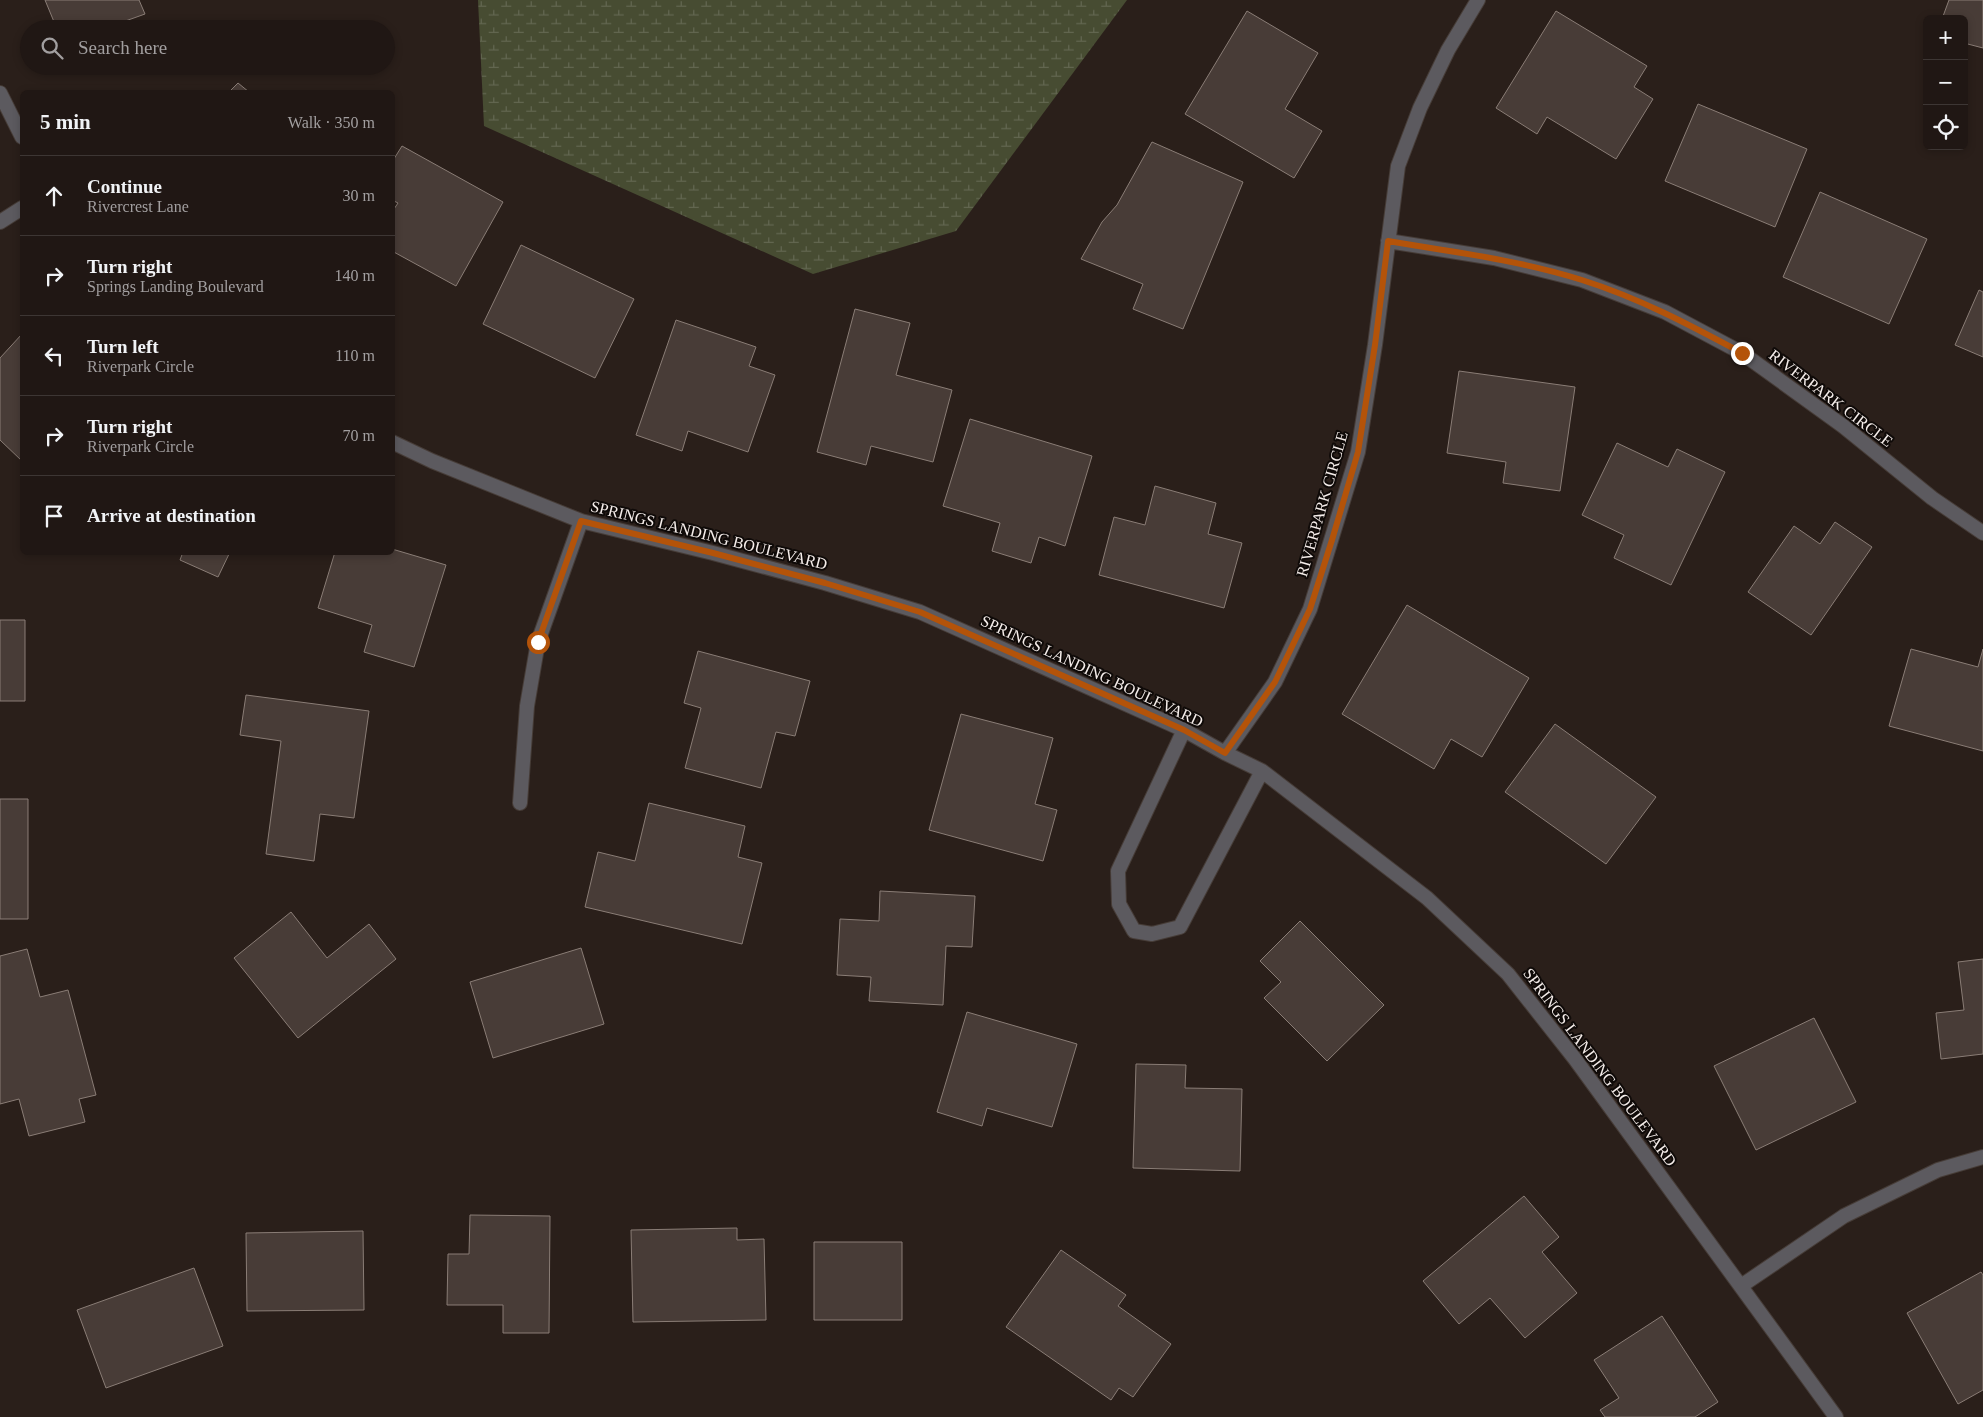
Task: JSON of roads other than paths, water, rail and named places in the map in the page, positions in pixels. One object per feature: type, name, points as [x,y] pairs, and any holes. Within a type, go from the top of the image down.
[{"type":"street","name":"RIVERPARK CIRCLE","points":[[1225,753],[1275,682],[1310,609],[1358,452],[1375,345],[1398,166],[1420,108],[1448,50],[1478,0]]},
{"type":"street","points":[[0,93],[20,133]]},
{"type":"street","points":[[0,222],[20,209]]},
{"type":"street","name":"RIVERPARK CIRCLE","points":[[1388,241],[1494,258],[1574,278],[1665,312],[1742,353],[1843,426],[1932,498],[1983,533]]},
{"type":"street","name":"SPRINGS LANDING BOULEVARD","points":[[395,443],[432,461],[581,521],[732,558],[825,583],[920,612],[1184,730],[1262,771],[1427,898],[1508,974],[1576,1059],[1836,1417]]},
{"type":"street","points":[[520,803],[527,706],[538,642],[581,521]]},
{"type":"street","points":[[1184,730],[1118,871],[1119,904],[1134,931],[1152,934],[1180,927],[1262,771]]},
{"type":"street","points":[[1741,1286],[1844,1216],[1938,1170],[1983,1157]]}]
